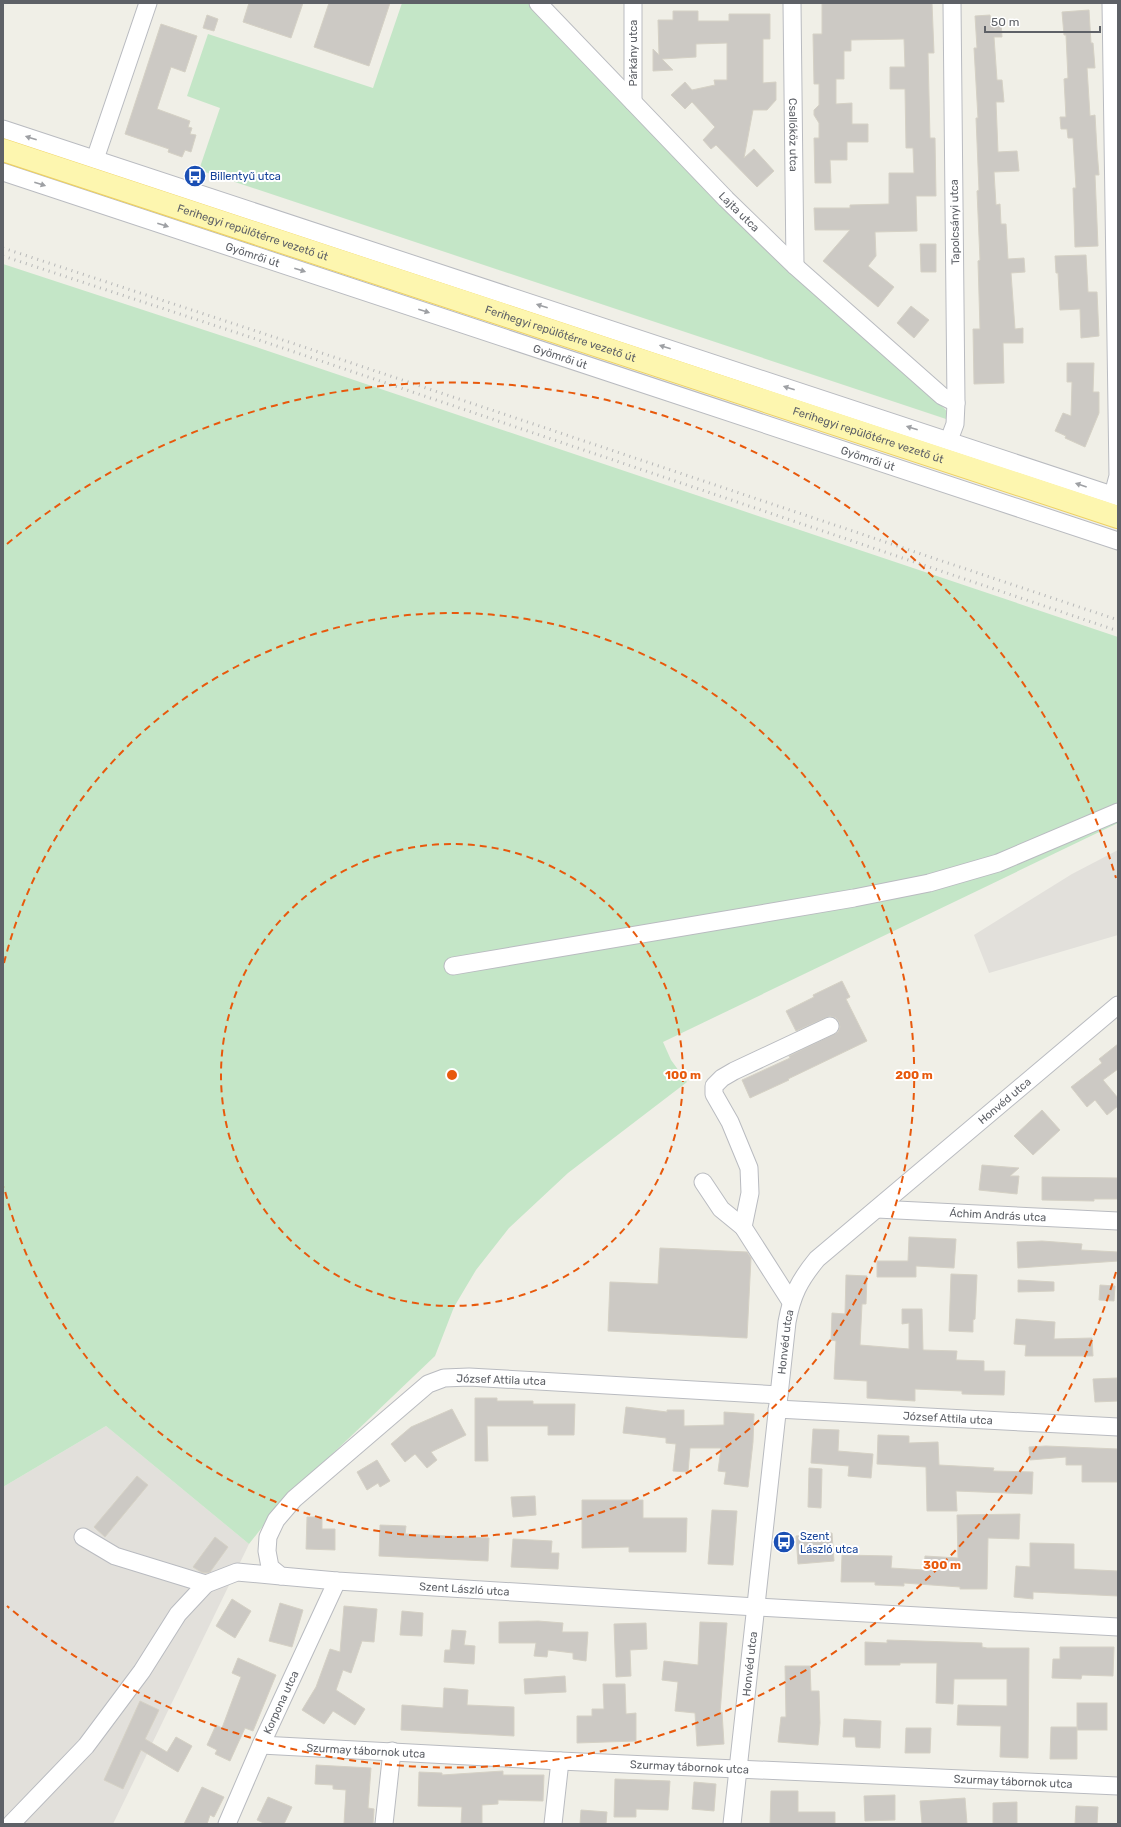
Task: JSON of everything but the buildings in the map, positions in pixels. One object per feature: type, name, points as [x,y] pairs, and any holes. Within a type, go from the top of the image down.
[{"type":"main road","name":"Ferihegyi repülőtérre vezető út","points":[[3,150],[1118,517]]},
{"type":"street","points":[[95,159],[148,3]]},
{"type":"street","name":"Lajta utca","points":[[538,3],[726,199],[795,266],[942,396],[956,403]]},
{"type":"street","name":"Párkány utca","points":[[633,3],[634,102]]},
{"type":"street","name":"Csallóköz utca","points":[[792,3],[795,266]]},
{"type":"street","name":"Tapolcsányi utca","points":[[950,440],[955,424],[956,403],[952,3]]},
{"type":"street","points":[[3,129],[950,440],[1115,496],[1118,476],[1111,3]]},
{"type":"street","name":"Gyömrői út","points":[[3,172],[1118,541]]},
{"type":"street","points":[[453,966],[854,898],[929,883],[998,863],[1118,812]]},
{"type":"street","name":"Honvéd utca","points":[[732,1824],[787,1322],[791,1302],[802,1277],[817,1259],[1118,1005]]},
{"type":"street","points":[[743,1227],[750,1193],[749,1168],[730,1122],[714,1094],[714,1086],[722,1078],[734,1071],[830,1026]]},
{"type":"street","points":[[703,1182],[721,1209],[743,1227],[791,1302]]},
{"type":"street","name":"Áchim András utca","points":[[878,1209],[1118,1221]]},
{"type":"street","name":"József Attila utca","points":[[281,1576],[270,1567],[267,1551],[268,1537],[276,1520],[294,1499],[428,1384],[444,1378],[469,1377],[1118,1427]]},
{"type":"street","points":[[83,1537],[115,1556],[206,1584]]},
{"type":"street","points":[[11,1824],[86,1746],[142,1671],[178,1614],[206,1584],[237,1572],[337,1581]]},
{"type":"street","name":"Szent László utca","points":[[337,1581],[756,1607],[1118,1627]]},
{"type":"street","name":"Korpona utca","points":[[227,1824],[261,1745],[337,1581]]},
{"type":"street","name":"Szurmay tábornok utca","points":[[261,1745],[739,1770],[1118,1786]]},
{"type":"street","points":[[384,1824],[392,1751]]},
{"type":"street","points":[[554,1824],[560,1761]]},
{"type":"shaded area","points":[[1118,850],[1118,935],[989,973],[974,935],[1072,874]]},
{"type":"shaded area","points":[[106,1426],[249,1544],[113,1824],[3,1824],[3,1487]]},
{"type":"green space","points":[[402,3],[528,3],[766,248],[944,408],[948,413],[949,420],[199,170],[220,108],[187,96],[208,34],[373,88]]},
{"type":"green space","points":[[3,264],[259,348],[1118,637],[1118,823],[663,1042],[671,1060],[687,1082],[568,1173],[509,1228],[476,1270],[454,1307],[435,1356],[282,1502],[249,1544],[106,1426],[3,1487]]},
{"type":"railway","points":[[3,248],[265,334],[1118,620]]},
{"type":"railway","points":[[3,256],[262,341],[1118,631]]},
{"type":"place","name":"Billentyű utca","points":[[195,176]]},
{"type":"place","name":"Szent László utca","points":[[784,1542]]}]
